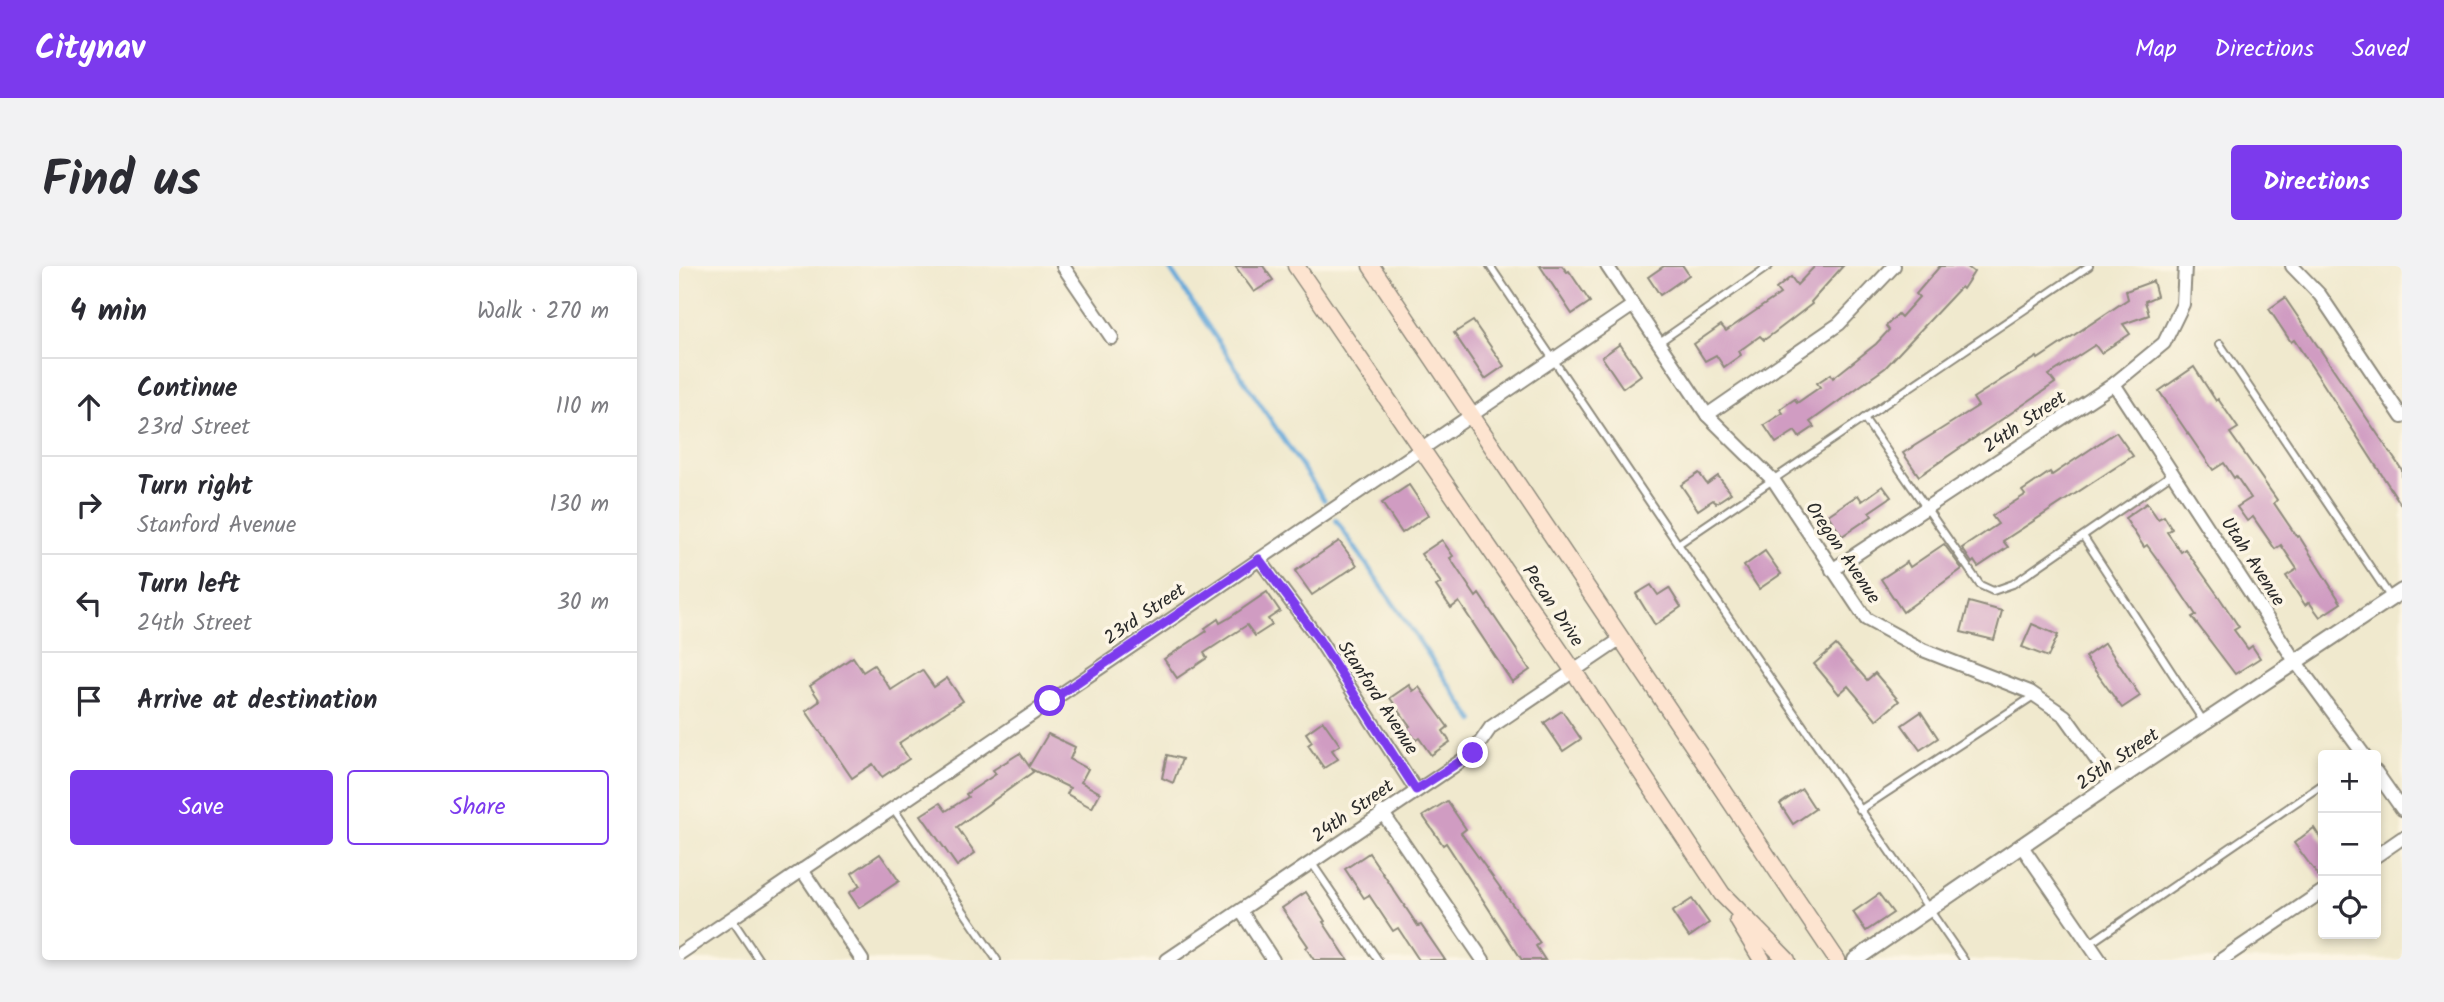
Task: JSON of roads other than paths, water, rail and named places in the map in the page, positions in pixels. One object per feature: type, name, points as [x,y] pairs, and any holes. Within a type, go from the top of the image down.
[{"type":"main road","name":"Pecan Drive","points":[[1296,266],[1573,670],[1722,894],[1787,960]]},
{"type":"main road","name":"Pecan Drive","points":[[1371,266],[1837,960]]},
{"type":"main road","points":[[1722,894],[1762,960]]},
{"type":"street","points":[[1063,266],[1112,338]]},
{"type":"street","name":"Oregon Avenue","points":[[1608,266],[1632,306],[1707,415],[1774,481],[1866,620],[1923,650],[2035,695],[2065,716],[2113,783]]},
{"type":"street","points":[[1707,415],[1839,324],[1894,266]]},
{"type":"street","name":"24th Street","points":[[1832,570],[2114,384],[2165,343],[2183,304],[2185,266]]},
{"type":"street","points":[[2293,266],[2320,295],[2402,417]]},
{"type":"street","name":"23rd Street","points":[[679,954],[1632,306]]},
{"type":"street","name":"Utah Avenue","points":[[2114,384],[2295,661],[2360,750]]},
{"type":"street","name":"Stanford Avenue","points":[[1259,559],[1318,638],[1416,790]]},
{"type":"street","name":"25th Street","points":[[1855,960],[2021,845],[2396,594]]},
{"type":"street","name":"24th Street","points":[[1168,960],[1473,753],[1491,727],[1622,639]]},
{"type":"street","points":[[2381,779],[2402,809]]},
{"type":"street","points":[[1383,812],[1483,960]]},
{"type":"street","points":[[2381,853],[2402,838]]},
{"type":"street","points":[[2021,845],[2100,960]]},
{"type":"street","points":[[802,870],[862,960]]},
{"type":"street","points":[[2221,960],[2318,894]]},
{"type":"street","points":[[1241,911],[1273,960]]},
{"type":"lane","points":[[1490,266],[1964,960]]},
{"type":"lane","points":[[1658,343],[1769,266]]},
{"type":"lane","points":[[1678,544],[2089,266]]},
{"type":"lane","points":[[2220,344],[2396,594]]},
{"type":"lane","points":[[1864,418],[1980,585],[1993,591],[2013,584],[2174,473]]},
{"type":"lane","points":[[2083,536],[2205,723]]},
{"type":"lane","points":[[1860,810],[2035,695]]},
{"type":"lane","points":[[2089,943],[2318,787]]},
{"type":"lane","points":[[893,808],[997,960]]},
{"type":"lane","points":[[1311,862],[1378,960]]},
{"type":"lane","points":[[731,918],[759,960]]},
{"type":"waterway","points":[[1168,266],[1324,500]]},
{"type":"waterway","points":[[1336,520],[1474,721]]}]
